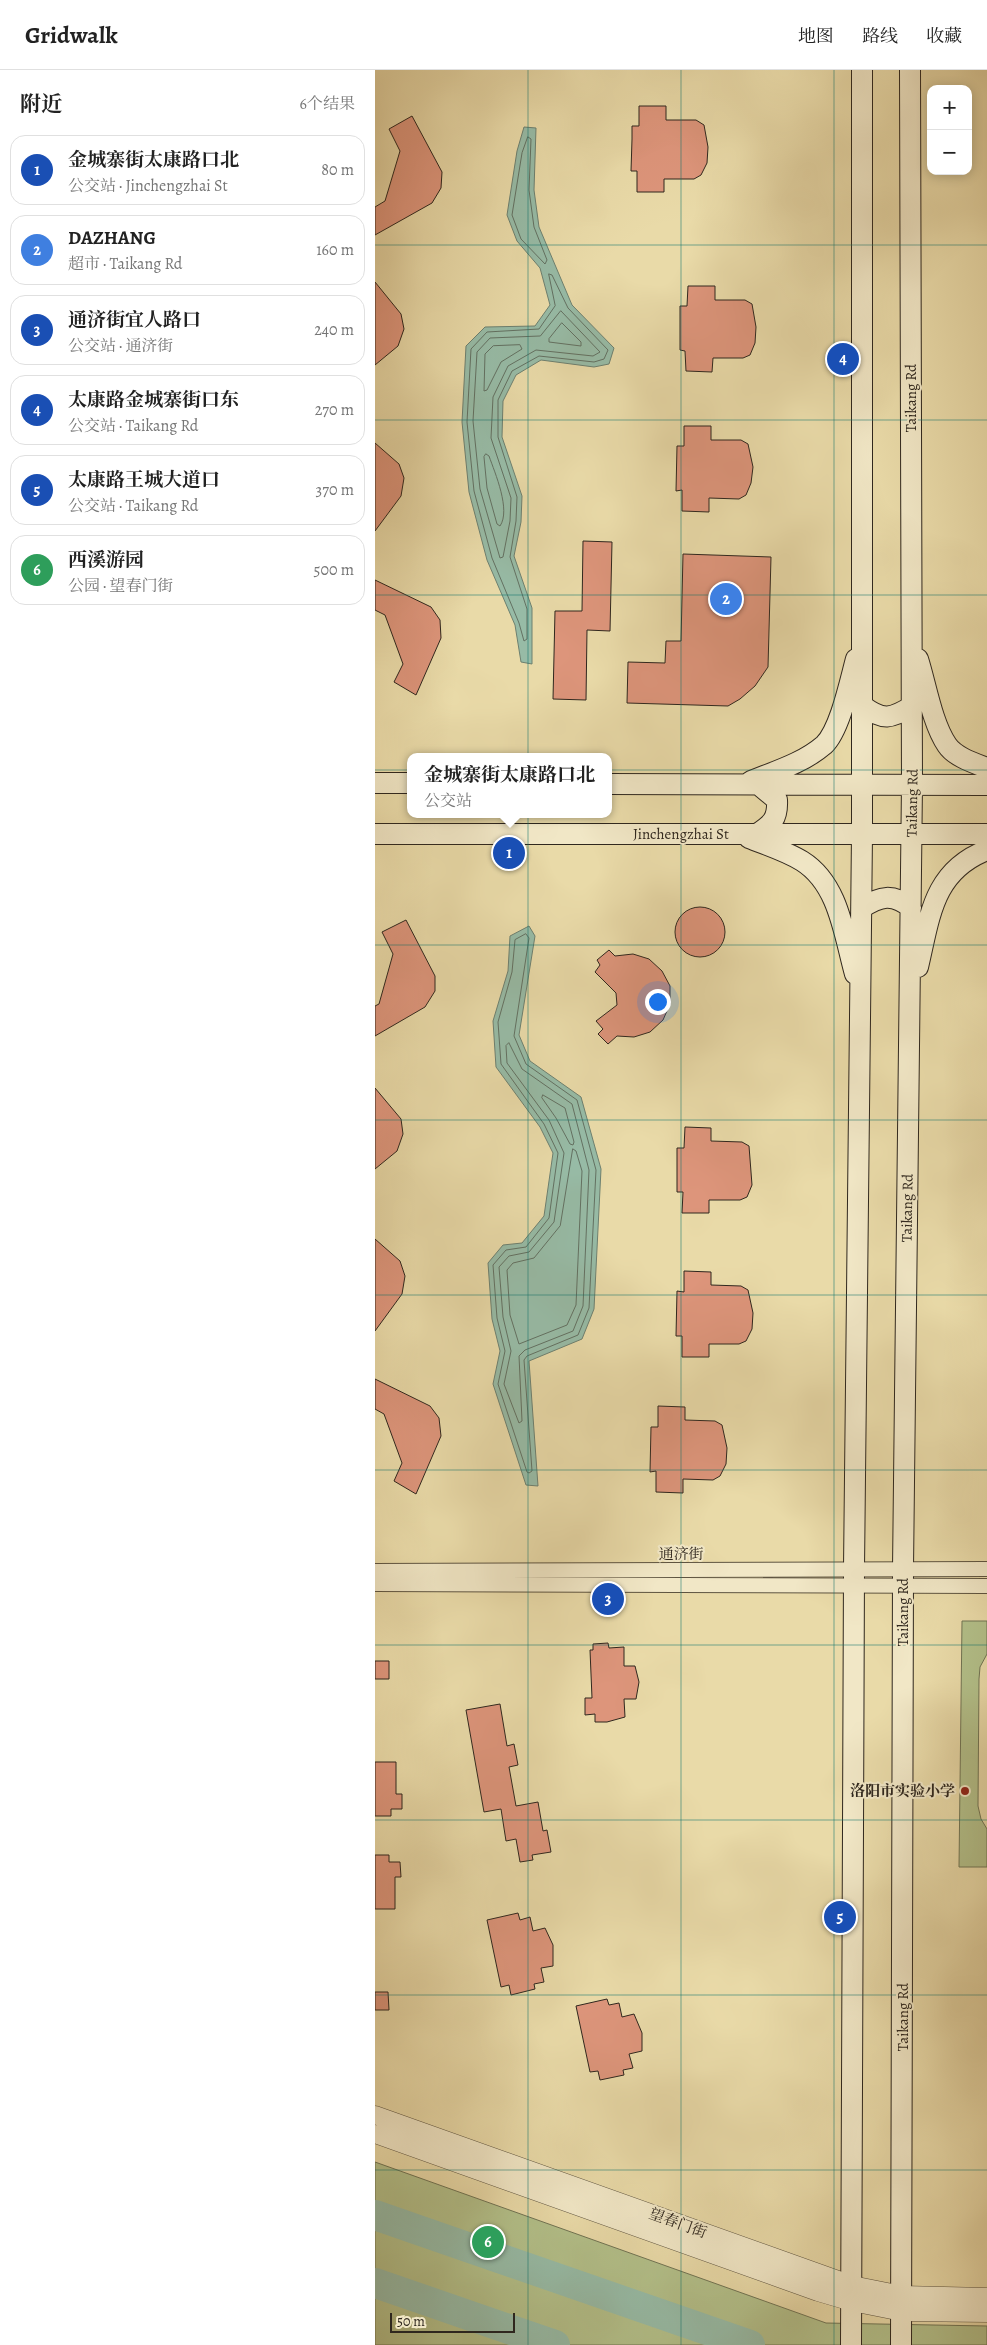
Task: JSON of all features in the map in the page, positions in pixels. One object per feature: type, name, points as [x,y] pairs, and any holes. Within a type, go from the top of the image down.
[{"type":"main road","points":[[851,2342],[853,1577],[863,834],[863,70]]},
{"type":"main road","name":"Taikang Rd","points":[[901,2343],[903,1577],[912,784],[910,70]]},
{"type":"main road","points":[[751,785],[805,759],[825,744],[839,718],[863,636]]},
{"type":"main road","points":[[912,636],[937,724],[947,746],[968,761],[987,768]]},
{"type":"main road","points":[[863,706],[877,716],[896,717],[912,706]]},
{"type":"main road","points":[[375,783],[407,783]]},
{"type":"main road","points":[[612,784],[987,785]]},
{"type":"main road","points":[[748,834],[773,823],[777,812],[777,800],[751,785]]},
{"type":"main road","name":"Jinchengzhai St","points":[[375,834],[987,834]]},
{"type":"main road","points":[[748,834],[802,860],[821,877],[833,899],[861,995]]},
{"type":"main road","points":[[910,1000],[934,902],[948,875],[970,857],[987,850]]},
{"type":"main road","points":[[862,908],[877,898],[900,899],[911,908]]},
{"type":"street","name":"通济街","points":[[375,1571],[903,1577],[987,1569]]},
{"type":"street","name":"通济街","points":[[375,1584],[853,1577]]},
{"type":"street","name":"通济街","points":[[903,1577],[987,1586]]},
{"type":"street","name":"望春门街","points":[[375,2115],[852,2293]]},
{"type":"street","name":"望春门街","points":[[375,2134],[809,2289],[852,2293],[902,2303],[987,2313]]},
{"type":"street","name":"望春门街","points":[[902,2303],[987,2297]]},
{"type":"shaded area","points":[[962,1621],[987,1621],[987,1654],[980,1667],[979,1679],[978,1806],[981,1819],[987,1829],[987,1867],[959,1867]]},
{"type":"shaded area","points":[[375,2162],[826,2323],[987,2326],[987,2345],[375,2345]]},
{"type":"water","points":[[524,127],[536,128],[534,190],[539,227],[572,305],[614,348],[609,364],[594,367],[541,360],[516,375],[503,401],[502,437],[522,496],[521,522],[514,556],[532,608],[532,664],[521,662],[515,625],[487,560],[469,492],[462,422],[466,346],[485,327],[535,326],[550,305],[540,268],[517,241],[507,215],[517,151]]},
{"type":"water","points":[[529,926],[535,936],[519,1035],[530,1061],[581,1097],[601,1169],[594,1309],[582,1339],[529,1361],[538,1486],[526,1485],[493,1384],[500,1351],[492,1319],[488,1263],[503,1245],[522,1243],[544,1216],[553,1153],[540,1127],[496,1067],[493,1021],[508,971],[510,936]]},
{"type":"building","points":[[639,106],[666,106],[666,120],[696,120],[704,125],[708,147],[707,163],[701,175],[694,179],[664,179],[664,192],[637,192],[637,171],[631,171],[632,126],[639,126]]},
{"type":"building","points":[[412,116],[442,172],[441,188],[432,203],[375,235],[375,207],[385,201],[400,151],[389,129]]},
{"type":"building","points":[[375,282],[401,314],[404,329],[398,346],[375,365]]},
{"type":"building","points":[[688,286],[715,286],[715,300],[745,300],[752,304],[756,327],[755,343],[750,355],[743,358],[713,358],[712,372],[686,371],[685,351],[680,350],[680,306],[687,306]]},
{"type":"building","points":[[684,426],[711,426],[711,440],[741,440],[748,444],[753,467],[751,483],[746,495],[739,499],[709,498],[709,512],[682,511],[682,490],[676,491],[677,446],[684,446]]},
{"type":"building","points":[[375,443],[399,464],[404,478],[401,496],[375,531]]},
{"type":"building","points":[[583,541],[612,542],[610,631],[587,630],[586,700],[553,699],[555,611],[582,611]]},
{"type":"building","points":[[683,554],[771,557],[768,667],[755,686],[740,699],[728,706],[627,703],[628,662],[665,663],[666,641],[681,641]]},
{"type":"building","points":[[375,580],[431,607],[440,620],[441,638],[416,695],[394,682],[403,664],[385,615],[375,610]]},
{"type":"building","points":[[695,907],[705,907],[718,914],[725,927],[725,937],[718,950],[705,957],[695,957],[686,953],[679,946],[675,937],[675,927],[679,918],[686,911]]},
{"type":"building","points":[[406,920],[435,976],[435,991],[425,1007],[375,1036],[375,1006],[379,1004],[393,954],[382,932]]},
{"type":"building","points":[[609,950],[615,956],[633,954],[649,959],[662,971],[670,986],[670,1004],[663,1020],[650,1032],[634,1037],[617,1036],[608,1044],[598,1034],[603,1029],[596,1021],[617,1005],[616,993],[595,972],[600,965],[597,960]]},
{"type":"building","points":[[375,1088],[401,1119],[403,1134],[397,1151],[375,1169]]},
{"type":"building","points":[[685,1127],[711,1128],[711,1141],[742,1142],[749,1146],[752,1185],[747,1197],[740,1200],[709,1200],[709,1213],[682,1213],[683,1192],[677,1192],[677,1148],[684,1148]]},
{"type":"building","points":[[375,1239],[400,1261],[405,1276],[402,1294],[375,1331]]},
{"type":"building","points":[[684,1271],[711,1272],[711,1285],[741,1286],[748,1290],[753,1313],[752,1329],[746,1341],[739,1344],[709,1344],[709,1357],[682,1357],[682,1336],[676,1336],[677,1291],[684,1292]]},
{"type":"building","points":[[375,1379],[430,1406],[439,1418],[441,1436],[416,1494],[394,1481],[402,1463],[384,1414],[375,1409]]},
{"type":"building","points":[[658,1406],[685,1407],[685,1420],[715,1421],[722,1425],[727,1448],[726,1464],[720,1476],[713,1480],[683,1479],[683,1493],[656,1492],[656,1471],[650,1472],[651,1427],[658,1427]]},
{"type":"building","points":[[608,1643],[609,1648],[624,1647],[624,1666],[635,1666],[639,1682],[636,1699],[624,1699],[625,1717],[607,1722],[595,1722],[595,1714],[585,1715],[585,1698],[592,1698],[590,1650],[593,1650],[593,1644]]},
{"type":"building","points":[[375,1661],[389,1661],[389,1679],[375,1679]]},
{"type":"building","points":[[500,1704],[507,1746],[514,1744],[518,1765],[509,1767],[516,1806],[538,1802],[543,1831],[547,1830],[551,1852],[532,1855],[533,1860],[520,1862],[516,1839],[506,1841],[501,1809],[484,1812],[466,1710]]},
{"type":"building","points":[[375,1762],[396,1762],[396,1794],[402,1794],[402,1809],[391,1809],[391,1816],[375,1816]]},
{"type":"building","points":[[375,1855],[389,1855],[389,1862],[400,1862],[401,1877],[395,1877],[395,1909],[375,1909]]},
{"type":"building","points":[[518,1913],[520,1920],[530,1917],[533,1931],[545,1928],[553,1945],[553,1966],[541,1968],[544,1982],[534,1984],[535,1989],[511,1995],[509,1985],[501,1987],[487,1920]]},
{"type":"building","points":[[375,1992],[388,1992],[389,2010],[375,2010]]},
{"type":"building","points":[[607,1999],[609,2005],[619,2003],[622,2017],[634,2014],[642,2033],[642,2051],[629,2054],[633,2068],[623,2070],[624,2075],[600,2080],[598,2071],[590,2072],[576,2006]]},
{"type":"waterway","points":[[375,2215],[750,2345]]},
{"type":"waterway","points":[[375,2283],[555,2345]]},
{"type":"place","name":"太康路金城寨街口东","points":[[843,359]]},
{"type":"place","name":"DAZHANG","points":[[726,599]]},
{"type":"place","name":"金城寨街太康路口北","points":[[509,853]]},
{"type":"place","name":"通济街宜人路口","points":[[608,1599]]},
{"type":"place","name":"洛阳市实验小学","points":[[965,1791]]},
{"type":"place","name":"太康路王城大道口","points":[[840,1917]]},
{"type":"place","name":"西溪游园","points":[[488,2242]]}]
